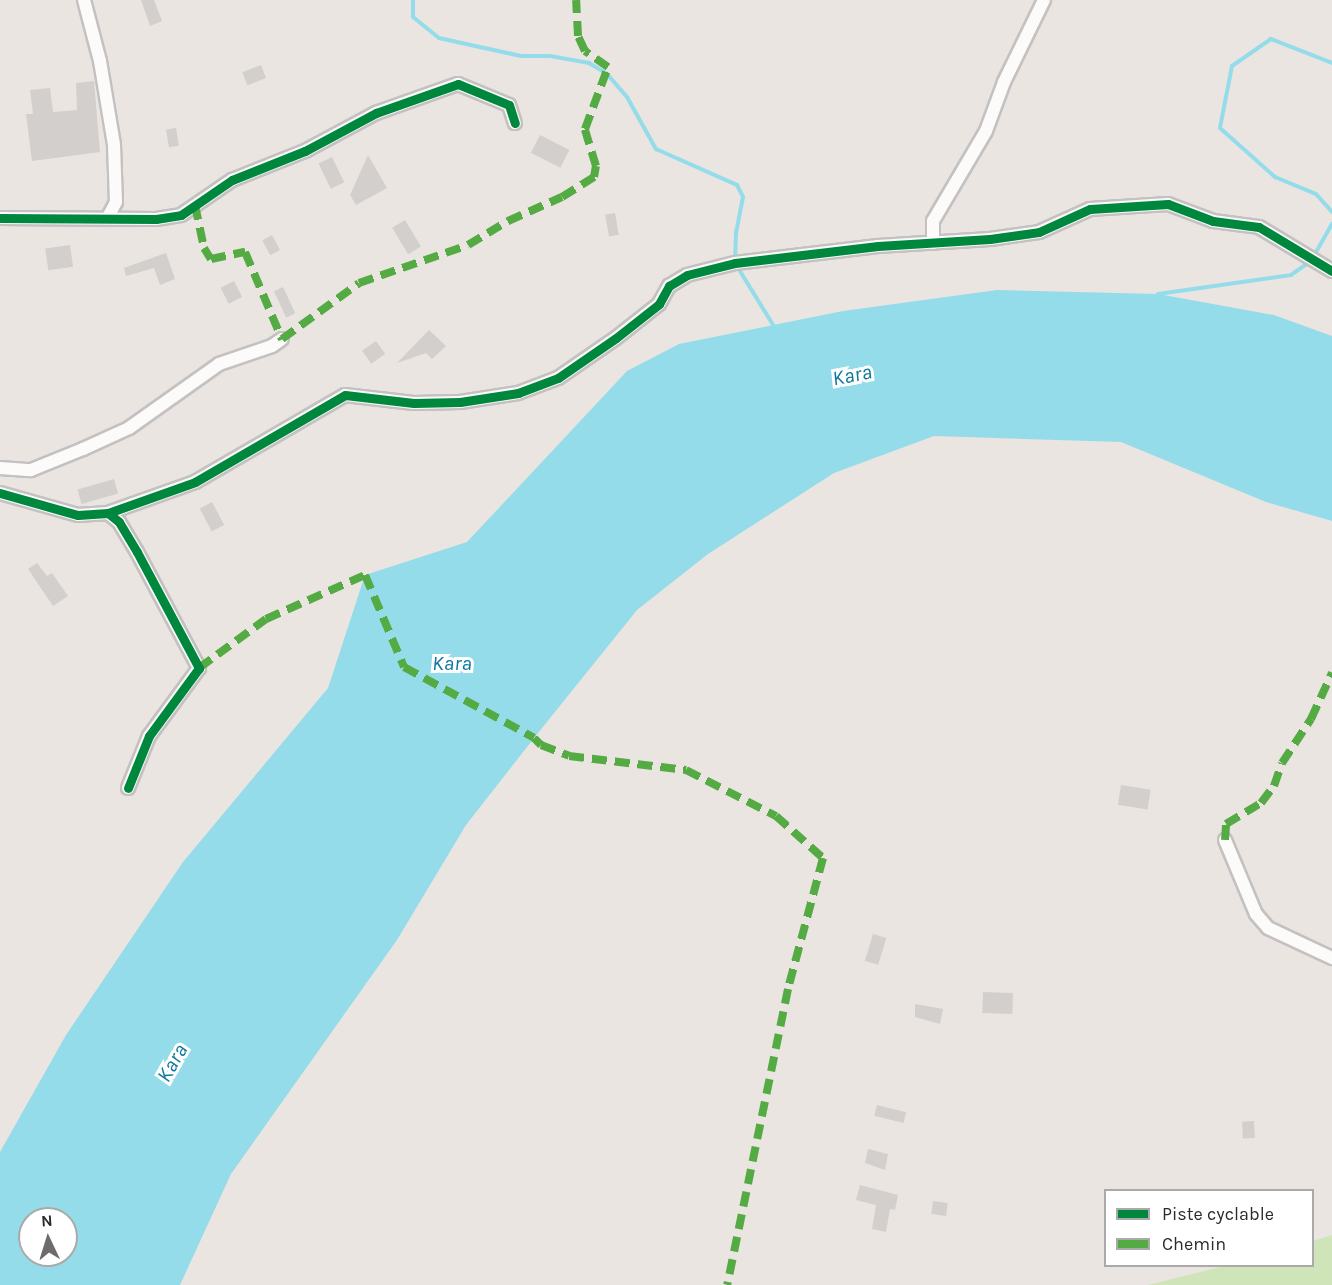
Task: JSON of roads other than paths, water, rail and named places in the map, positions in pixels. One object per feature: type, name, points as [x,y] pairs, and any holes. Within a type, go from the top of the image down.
[{"type":"street","points":[[84,0],[100,61],[114,145],[116,202],[108,217]]},
{"type":"street","points":[[933,243],[933,221],[986,131],[1004,81],[1044,0]]},
{"type":"street","points":[[0,218],[156,219],[181,215],[232,180],[305,151],[376,113],[458,84],[509,105],[515,123]]},
{"type":"street","points":[[0,493],[78,515],[108,513],[195,482],[345,395],[414,403],[460,402],[518,393],[558,378],[659,304],[669,286],[687,275],[735,262],[1039,232],[1090,209],[1112,205],[1168,204],[1213,221],[1259,227],[1332,271]]},
{"type":"street","points":[[0,468],[31,470],[102,441],[129,428],[219,364],[272,346],[282,339]]},
{"type":"street","points":[[108,513],[119,522],[138,552],[199,668],[149,736],[128,788]]},
{"type":"street","points":[[1225,840],[1256,914],[1268,927],[1332,958]]},
{"type":"water","name":"Kara","points":[[997,290],[1158,294],[1274,315],[1332,336],[1332,521],[1266,502],[1121,442],[934,436],[834,473],[708,554],[637,610],[466,825],[397,940],[231,1174],[180,1285],[0,1285],[0,1152],[66,1035],[183,862],[328,688],[365,575],[467,542],[627,371],[679,344],[843,311]]},
{"type":"waterway","points":[[413,0],[413,17],[439,38],[521,56],[550,56],[589,63],[607,74],[627,97],[656,149],[737,185],[743,197],[736,232],[735,263],[775,328]]},
{"type":"waterway","points":[[1332,63],[1271,39],[1232,66],[1220,128],[1275,177],[1316,194],[1332,212]]},
{"type":"waterway","points":[[1158,294],[1291,275],[1311,261],[1332,224]]}]
